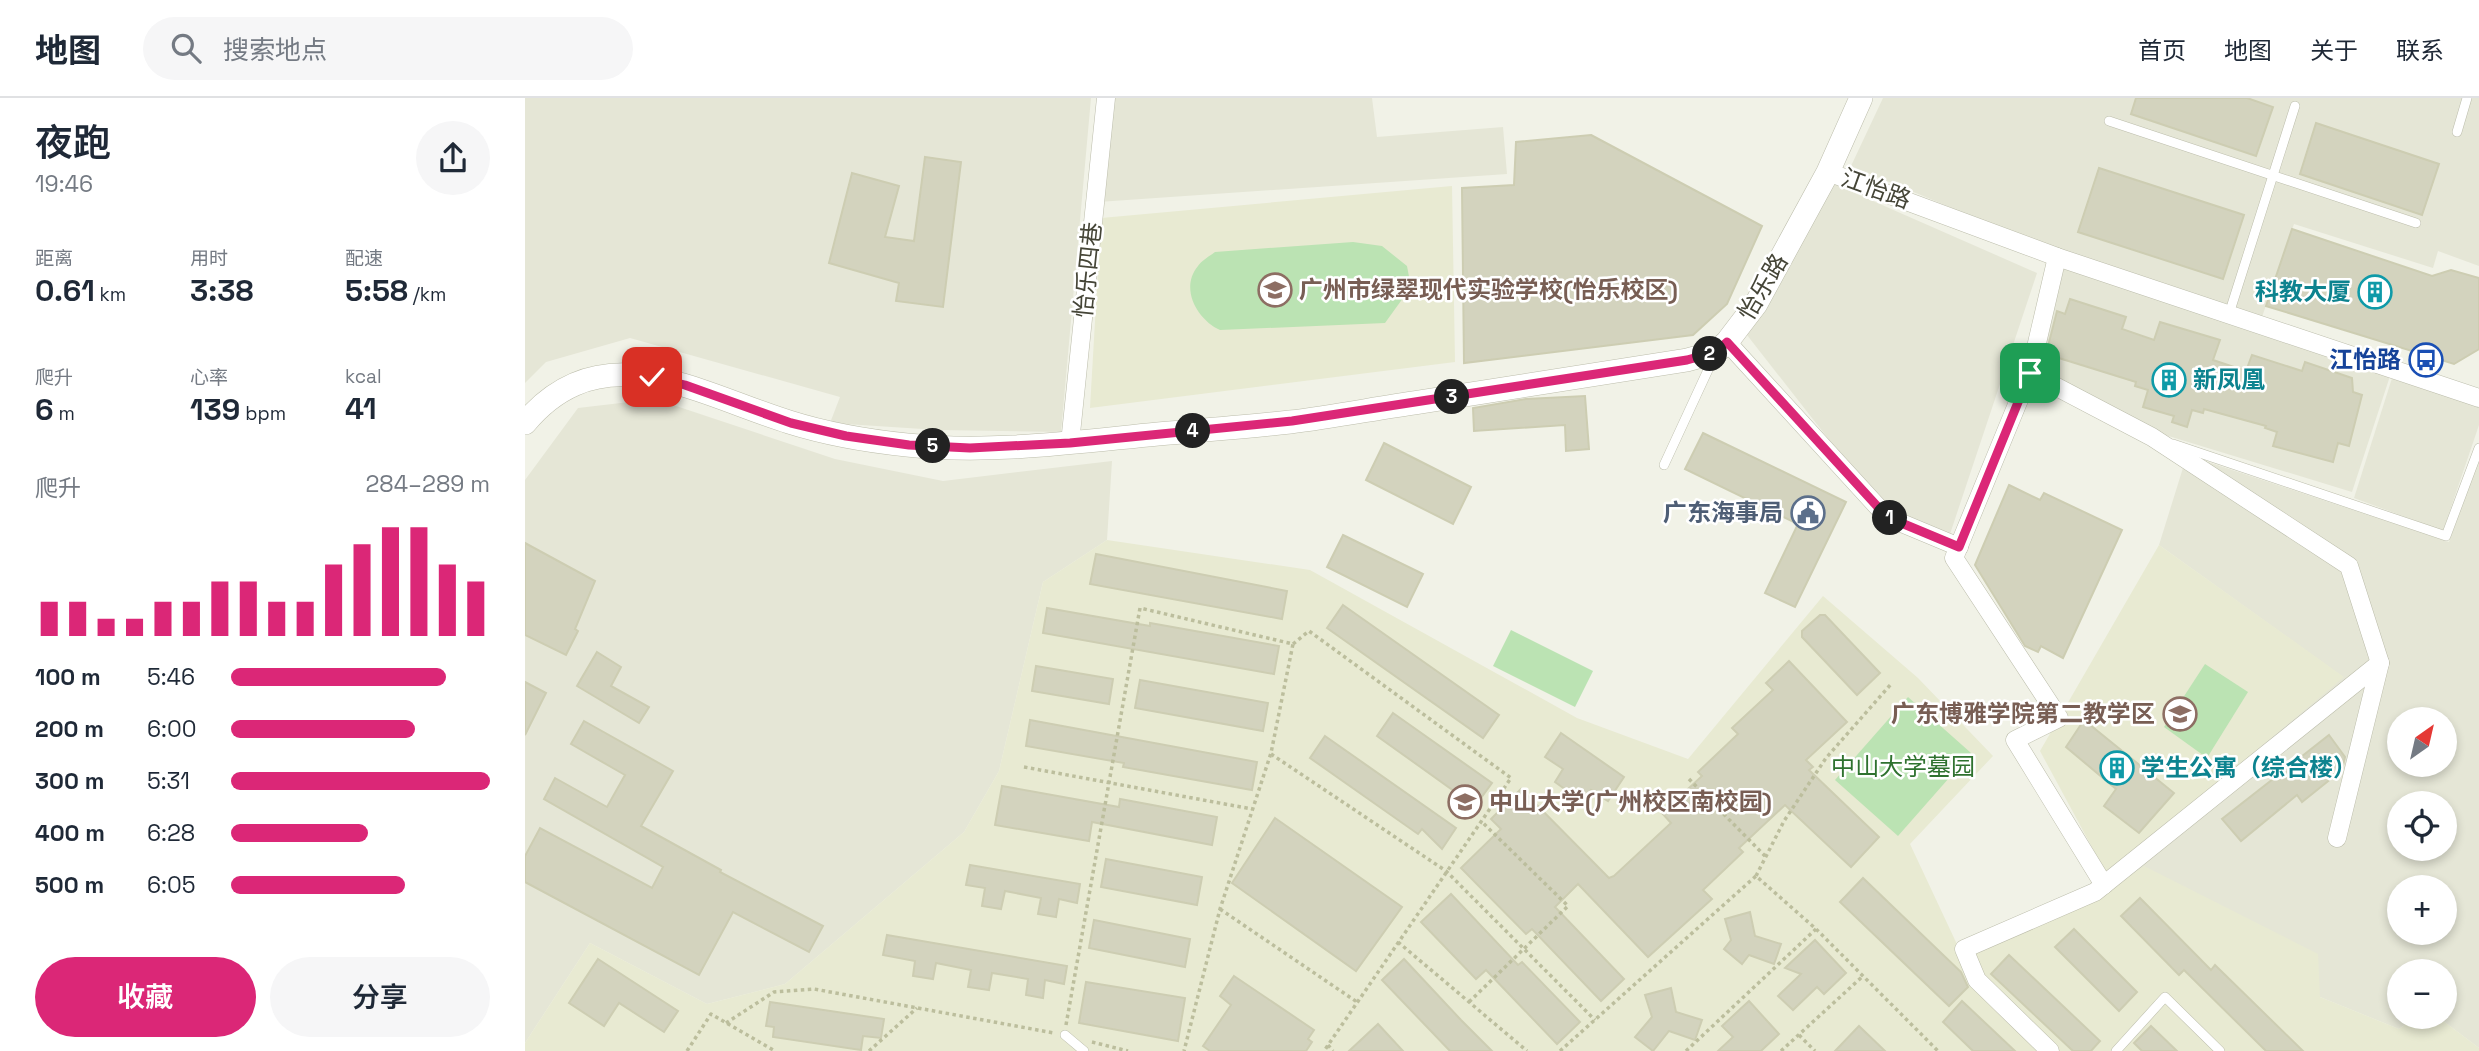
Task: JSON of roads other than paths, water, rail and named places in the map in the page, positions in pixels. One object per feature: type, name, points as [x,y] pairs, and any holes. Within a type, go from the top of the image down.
[{"type":"street","name":"怡乐四巷","points":[[1070,443],[1106,98]]},
{"type":"street","name":"怡乐路","points":[[1721,347],[1769,282],[1828,172],[1861,98]]},
{"type":"street","name":"江怡路","points":[[1828,172],[2057,257],[2479,398]]},
{"type":"street","points":[[2057,257],[2030,373],[1954,558],[2059,718],[2015,740],[2104,885]]},
{"type":"street","points":[[525,424],[565,388],[605,375],[627,375],[652,377],[685,385],[791,423],[846,436],[909,445],[970,448],[1070,443],[1292,421],[1687,360],[1721,347],[1887,517],[1959,547]]},
{"type":"street","points":[[2030,373],[2152,437],[2349,566],[2380,663],[2337,838]]},
{"type":"street","points":[[2050,1051],[1977,980],[1964,949],[2095,892],[2380,663]]},
{"type":"lane","points":[[2457,132],[2467,98]]},
{"type":"lane","points":[[2229,314],[2295,106]]},
{"type":"lane","points":[[2109,121],[2416,223]]},
{"type":"lane","points":[[1664,465],[1721,347]]},
{"type":"lane","points":[[2152,437],[2446,536],[2479,448]]},
{"type":"lane","points":[[2116,1051],[2165,997],[2220,1051]]},
{"type":"lane","points":[[1065,1035],[1084,1051]]},
{"type":"place","name":"广州市绿翠现代实验学校(怡乐校区)","points":[[1275,290]]},
{"type":"place","name":"科教大厦","points":[[2375,292]]},
{"type":"place","name":"江怡路","points":[[2426,360]]},
{"type":"place","name":"新凤凰","points":[[2169,380]]},
{"type":"place","name":"广东海事局","points":[[1808,513]]},
{"type":"place","name":"广东博雅学院第二教学区","points":[[2180,714]]},
{"type":"place","name":"学生公寓（综合楼）","points":[[2117,768]]},
{"type":"place","name":"中山大学(广州校区南校园)","points":[[1465,802]]},
{"type":"park label","name":"中山大学墓园","points":[[1903,767]]}]
